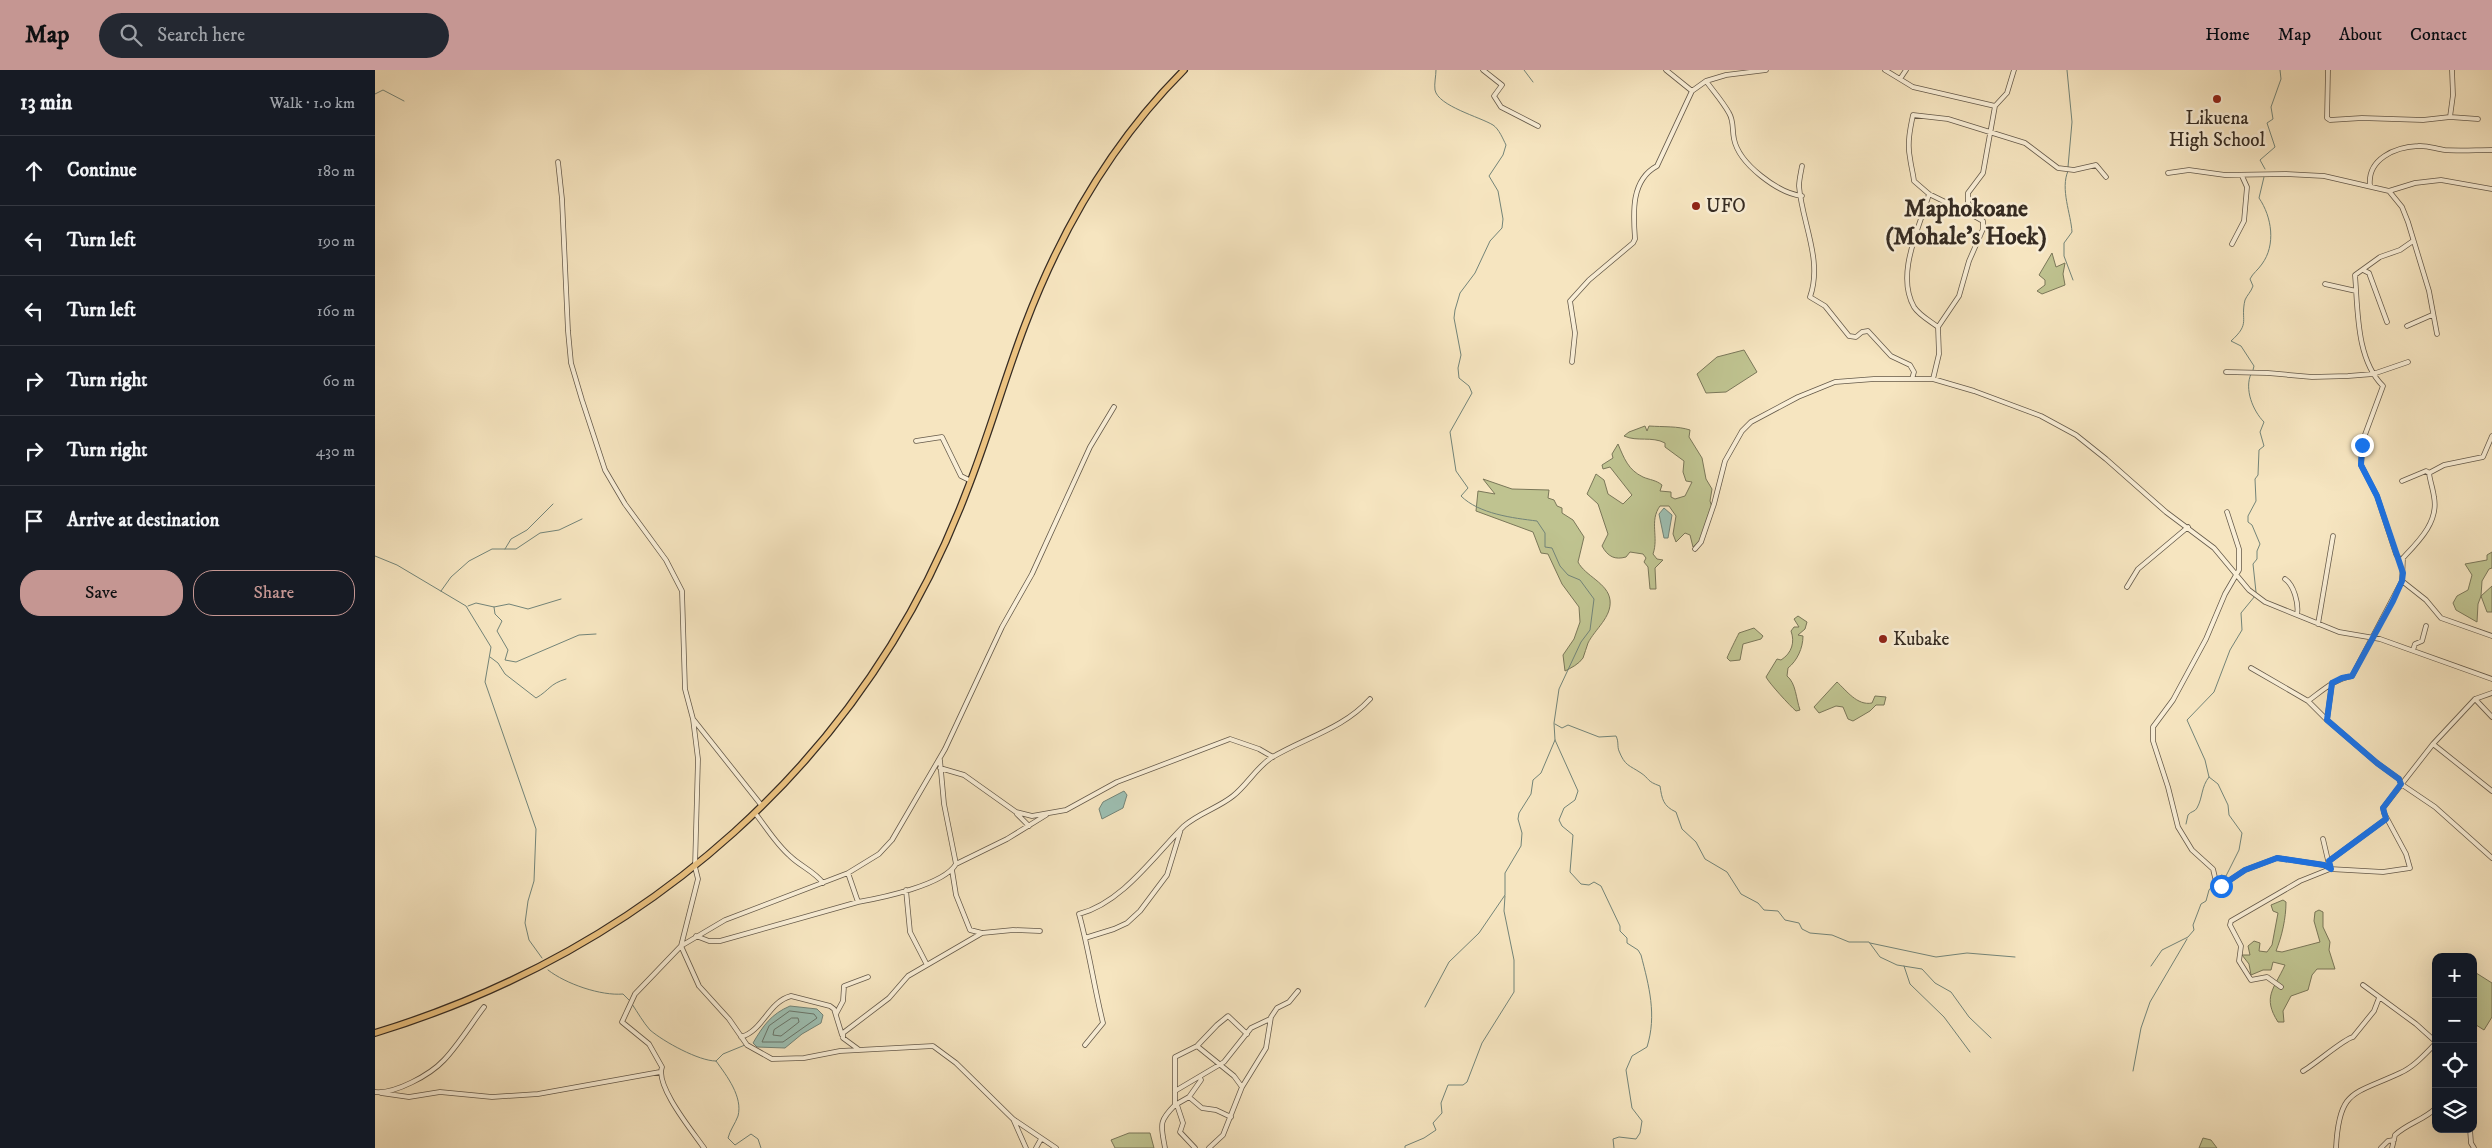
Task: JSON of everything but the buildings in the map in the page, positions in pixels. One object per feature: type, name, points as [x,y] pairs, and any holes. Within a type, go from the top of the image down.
[{"type":"main road","points":[[375,1033],[476,997],[543,966],[624,918],[695,866],[755,813],[831,730],[887,650],[936,562],[971,482],[1023,329],[1047,270],[1068,226],[1102,170],[1127,136],[1184,70]]},
{"type":"street","points":[[1483,70],[1502,85],[1494,96],[1501,107],[1538,126]]},
{"type":"street","points":[[1666,70],[1692,91]]},
{"type":"street","points":[[1571,362],[1575,333],[1570,301],[1589,280],[1633,243],[1635,202],[1640,182],[1646,172],[1657,166],[1692,91],[1707,81],[1726,75],[1766,70]]},
{"type":"street","points":[[1885,70],[1913,88],[1995,106]]},
{"type":"street","points":[[1900,79],[1906,70]]},
{"type":"street","points":[[1974,216],[1968,202],[1968,193],[1983,173],[1995,106],[2007,92],[2014,70]]},
{"type":"street","points":[[2329,70],[2327,118],[2329,120],[2478,118]]},
{"type":"street","points":[[2450,117],[2453,95],[2452,70]]},
{"type":"street","points":[[1707,81],[1729,112],[1732,120],[1734,140],[1742,156],[1759,174],[1781,191],[1802,196]]},
{"type":"street","points":[[1933,379],[1939,354],[1938,327],[1959,296],[1969,261],[1983,229],[1983,221],[1929,194],[1914,181],[1913,166],[1910,160],[1909,134],[1913,115],[1948,119],[2025,143],[2058,168],[2074,170],[2096,165],[2106,177]]},
{"type":"street","points":[[2370,186],[2369,179],[2374,165],[2388,154],[2404,148],[2420,146],[2444,150],[2492,150]]},
{"type":"street","points":[[558,162],[562,199],[565,299],[571,363],[605,470],[625,504],[666,560],[682,591],[685,689],[693,719],[698,759],[695,866],[697,879],[681,946],[699,986],[729,1019],[747,1044],[772,1059],[804,1058],[840,1051],[933,1046],[956,1063],[1013,1119],[1041,1140],[1056,1148]]},
{"type":"street","points":[[1802,166],[1799,186],[1815,257],[1814,286],[1810,297],[1825,306],[1849,336],[1856,336],[1868,331],[1891,356],[1910,365],[1913,372],[1912,379]]},
{"type":"street","points":[[2168,173],[2189,170],[2242,176],[2286,174],[2325,176],[2389,191],[2415,183],[2441,180],[2492,188]]},
{"type":"street","points":[[2232,244],[2244,221],[2247,187],[2242,176]]},
{"type":"street","points":[[2389,191],[2402,207],[2429,291],[2437,334]]},
{"type":"street","points":[[1929,194],[1908,261],[1907,287],[1915,307],[1938,327]]},
{"type":"street","points":[[2308,701],[2332,683],[2352,676],[2402,581],[2401,562],[2396,554],[2377,496],[2361,465],[2361,449],[2383,386],[2373,374],[2368,364],[2359,323],[2355,275],[2380,257],[2400,250],[2413,241]]},
{"type":"street","points":[[2363,270],[2369,273],[2387,322]]},
{"type":"street","points":[[2325,284],[2356,291]]},
{"type":"street","points":[[2407,326],[2432,315]]},
{"type":"street","points":[[2226,372],[2318,377],[2373,374],[2408,362]]},
{"type":"street","points":[[1695,548],[1701,542],[1714,504],[1725,461],[1742,431],[1751,422],[1798,396],[1835,382],[1933,379],[1974,391],[2041,416],[2066,429],[2106,459],[2167,512],[2214,548],[2255,596],[2339,632],[2373,638],[2413,650],[2492,679]]},
{"type":"street","points":[[704,1148],[678,1112],[660,1072],[662,1068],[649,1044],[623,1022],[635,994],[681,946],[696,936],[725,920],[848,873],[879,854],[892,840],[940,758],[986,665],[1002,627],[1032,574],[1090,447],[1114,407]]},
{"type":"street","points":[[2402,481],[2426,471],[2429,473],[2444,465],[2483,457],[2492,436]]},
{"type":"street","points":[[916,441],[942,437],[961,476],[971,482]]},
{"type":"street","points":[[2401,562],[2424,536],[2431,521],[2435,499],[2429,473]]},
{"type":"street","points":[[2227,512],[2239,549],[2237,575],[2173,700],[2153,727],[2153,741],[2168,787],[2176,821],[2183,839],[2213,869],[2217,886],[2221,886],[2253,867],[2277,858],[2324,865],[2331,869]]},
{"type":"street","points":[[2127,588],[2138,569],[2188,527]]},
{"type":"street","points":[[2319,624],[2333,536]]},
{"type":"street","points":[[2285,579],[2290,582],[2297,604],[2297,615]]},
{"type":"street","points":[[2402,581],[2426,600],[2441,618],[2492,636]]},
{"type":"street","points":[[2413,650],[2415,644],[2422,641],[2425,626]]},
{"type":"street","points":[[2251,668],[2308,701],[2377,763],[2399,779],[2401,784],[2435,807],[2492,858]]},
{"type":"street","points":[[2327,720],[2332,683]]},
{"type":"street","points":[[2281,987],[2267,977],[2251,980],[2245,973],[2239,961],[2241,946],[2230,922],[2300,881],[2331,869],[2383,872],[2410,868],[2406,854],[2386,819],[2383,808],[2433,744],[2475,699],[2492,693]]},
{"type":"street","points":[[1085,1045],[1103,1023],[1097,1008],[1079,914],[1095,908],[1132,881],[1181,829],[1193,819],[1235,795],[1253,778],[1259,768],[1273,757],[1335,726],[1358,711],[1370,699]]},
{"type":"street","points":[[2475,699],[2492,717]]},
{"type":"street","points":[[693,719],[731,770],[762,806]]},
{"type":"street","points":[[1016,812],[1032,816],[1066,810],[1117,782],[1230,740],[1259,749],[1273,757]]},
{"type":"street","points":[[2433,744],[2492,792]]},
{"type":"street","points":[[940,758],[944,804],[955,864],[953,870],[957,895],[967,926],[973,932],[982,933],[1013,930],[1040,931]]},
{"type":"street","points":[[941,768],[964,775],[1016,812],[1029,826]]},
{"type":"street","points":[[755,813],[787,854],[814,873],[823,883]]},
{"type":"street","points":[[955,864],[1007,839],[1047,814]]},
{"type":"street","points":[[2329,861],[2386,819]]},
{"type":"street","points":[[1085,938],[1127,923],[1140,910],[1167,875],[1181,829]]},
{"type":"street","points":[[2323,839],[2331,869]]},
{"type":"street","points":[[696,936],[709,941],[720,941],[906,890],[932,882],[953,870]]},
{"type":"street","points":[[848,873],[858,902]]},
{"type":"street","points":[[906,890],[910,932],[927,965]]},
{"type":"street","points":[[842,1035],[889,998],[903,981],[927,965],[962,947],[982,933]]},
{"type":"street","points":[[835,1014],[843,1001],[844,986],[868,977]]},
{"type":"street","points":[[2363,985],[2416,1024],[2432,1039]]},
{"type":"street","points":[[1209,1148],[1223,1135],[1242,1087],[1265,1048],[1270,1019],[1277,1008],[1289,1002],[1298,991]]},
{"type":"street","points":[[741,1037],[754,1031],[775,1004],[791,996],[825,1004],[833,1009],[842,1035],[849,1044],[860,1050]]},
{"type":"street","points":[[2303,1072],[2323,1059],[2347,1038],[2353,1037],[2374,1011],[2379,998]]},
{"type":"street","points":[[381,1093],[410,1084],[443,1061],[484,1007]]},
{"type":"street","points":[[1195,1148],[1180,1132],[1183,1123],[1176,1105],[1175,1057],[1197,1046],[1228,1016],[1247,1034]]},
{"type":"street","points":[[1175,1091],[1200,1078],[1220,1064],[1255,1026],[1270,1019]]},
{"type":"street","points":[[1197,1046],[1239,1081],[1242,1087]]},
{"type":"street","points":[[2336,1148],[2341,1110],[2350,1097],[2370,1084],[2411,1067],[2432,1047]]},
{"type":"street","points":[[375,1092],[409,1097],[440,1092],[492,1097],[538,1094],[660,1072]]},
{"type":"street","points":[[1165,1148],[1161,1132],[1163,1118],[1176,1105],[1189,1097],[1201,1080],[1200,1078]]},
{"type":"street","points":[[1189,1097],[1202,1108],[1216,1110],[1231,1116]]},
{"type":"street","points":[[2392,1148],[2395,1135],[2400,1130],[2424,1118],[2432,1111]]},
{"type":"street","points":[[1013,1119],[1026,1148]]},
{"type":"street","points":[[2470,1133],[2471,1143],[2474,1148]]},
{"type":"street","points":[[1036,1148],[1041,1140]]},
{"type":"street","points":[[2381,1148],[2388,1141],[2394,1140]]},
{"type":"green space","points":[[2052,253],[2056,267],[2065,263],[2063,274],[2065,285],[2042,294],[2037,291],[2045,285],[2045,280],[2039,275]]},
{"type":"green space","points":[[1744,350],[1757,372],[1726,392],[1706,393],[1697,374],[1717,357]]},
{"type":"green space","points":[[1645,426],[1647,431],[1649,426],[1675,427],[1690,430],[1689,437],[1702,458],[1706,479],[1712,489],[1710,501],[1712,507],[1700,541],[1693,547],[1690,535],[1685,533],[1676,542],[1673,534],[1676,516],[1669,506],[1660,506],[1655,517],[1655,548],[1653,554],[1657,559],[1663,560],[1655,568],[1656,589],[1650,589],[1648,567],[1644,562],[1646,558],[1643,554],[1630,552],[1626,557],[1615,558],[1604,550],[1602,546],[1608,534],[1598,504],[1587,494],[1596,474],[1604,480],[1608,494],[1623,504],[1632,495],[1610,467],[1603,469],[1602,465],[1613,458],[1612,454],[1618,444],[1627,463],[1634,471],[1643,477],[1660,483],[1662,485],[1660,491],[1671,492],[1671,497],[1675,499],[1685,496],[1692,482],[1686,481],[1683,472],[1684,461],[1665,447],[1665,443],[1624,436]]},
{"type":"green space","points":[[1483,479],[1512,489],[1549,490],[1548,498],[1554,500],[1557,506],[1562,508],[1562,513],[1573,520],[1584,537],[1578,562],[1605,589],[1610,600],[1610,606],[1606,617],[1588,643],[1583,658],[1565,671],[1563,655],[1574,639],[1580,622],[1579,607],[1562,584],[1548,554],[1541,553],[1533,532],[1476,511],[1478,491],[1495,494]]},
{"type":"green space","points":[[2492,552],[2492,568],[2489,569],[2482,581],[2481,596],[2478,604],[2477,622],[2456,610],[2453,603],[2457,596],[2468,590],[2472,575],[2465,564],[2487,560],[2487,555]]},
{"type":"green space","points":[[2492,586],[2492,612],[2487,612],[2481,596]]},
{"type":"green space","points":[[1798,616],[1807,622],[1805,629],[1798,635],[1803,636],[1801,650],[1788,668],[1787,676],[1792,683],[1800,710],[1796,711],[1766,677],[1777,659],[1781,660],[1790,651],[1793,639],[1791,631],[1794,627],[1799,627],[1794,619]]},
{"type":"green space","points":[[1754,628],[1763,636],[1761,639],[1743,644],[1740,660],[1730,661],[1727,658],[1739,633]]},
{"type":"green space","points":[[1837,682],[1852,697],[1861,702],[1872,703],[1875,696],[1886,697],[1884,705],[1876,705],[1853,721],[1848,719],[1843,707],[1836,706],[1819,713],[1814,707]]},
{"type":"green space","points":[[2283,900],[2286,902],[2285,914],[2282,933],[2276,951],[2282,952],[2320,942],[2314,921],[2315,912],[2319,910],[2323,912],[2323,927],[2330,942],[2329,950],[2335,969],[2317,969],[2312,975],[2308,990],[2291,996],[2283,1011],[2284,1022],[2278,1022],[2273,1013],[2270,999],[2271,993],[2285,965],[2273,962],[2271,970],[2263,970],[2251,975],[2249,964],[2242,955],[2250,955],[2248,946],[2254,941],[2260,943],[2259,951],[2267,952],[2272,945],[2278,913],[2273,911],[2271,905]]},
{"type":"green space","points":[[2477,974],[2492,983],[2492,1017],[2484,1030],[2477,1026]]},
{"type":"green space","points":[[1129,1133],[1150,1133],[1154,1148],[1115,1148],[1111,1140]]},
{"type":"green space","points":[[2203,1138],[2211,1140],[2217,1148],[2199,1148]]},
{"type":"water","points":[[1664,508],[1672,515],[1668,538],[1664,538],[1659,514]]},
{"type":"water","points":[[1124,791],[1127,795],[1123,808],[1102,819],[1099,809],[1103,802]]},
{"type":"water","points":[[790,1006],[817,1009],[823,1015],[821,1023],[802,1034],[785,1048],[757,1047],[753,1043],[764,1026],[783,1009]]},
{"type":"waterway","points":[[1436,70],[1435,90],[1438,96],[1451,106],[1493,125],[1506,145],[1503,155],[1489,176],[1498,191],[1503,219],[1502,228],[1490,241],[1475,273],[1460,293],[1455,310],[1454,318],[1461,355],[1458,368],[1459,378],[1469,386],[1472,393],[1450,432],[1456,471],[1468,488],[1461,496],[1468,502],[1487,511],[1507,517],[1537,521],[1545,533],[1545,547],[1552,548],[1560,566],[1568,575],[1580,580],[1594,599],[1590,630],[1581,642],[1559,689],[1554,723],[1555,740],[1578,791],[1575,800],[1564,808],[1559,820],[1562,826],[1573,835],[1570,872],[1581,884],[1589,885],[1594,882],[1601,886],[1620,926],[1620,931],[1627,938],[1627,943],[1638,950],[1641,955],[1651,1001],[1652,1012],[1647,1047],[1632,1056],[1626,1070],[1632,1108],[1642,1121],[1640,1133],[1636,1139],[1619,1137],[1613,1139],[1614,1148]]},
{"type":"waterway","points":[[1524,70],[1533,82]]},
{"type":"waterway","points":[[2067,70],[2072,122],[2068,167]]},
{"type":"waterway","points":[[2265,169],[2260,160],[2275,147],[2267,123],[2273,119],[2271,107],[2281,79],[2280,70]]},
{"type":"waterway","points":[[375,94],[383,90],[404,101]]},
{"type":"waterway","points":[[2068,171],[2065,193],[2072,232],[2064,243],[2064,256],[2073,280]]},
{"type":"waterway","points":[[2253,370],[2254,366],[2241,346],[2231,341],[2243,326],[2245,300],[2253,286],[2250,279],[2262,264],[2271,240],[2267,214],[2259,198],[2264,177]]},
{"type":"waterway","points":[[2251,374],[2249,393],[2256,412],[2264,422],[2260,432],[2264,446],[2259,450],[2258,475],[2255,479],[2256,501],[2248,516],[2248,522],[2252,525],[2260,544],[2257,551],[2257,559],[2253,564],[2256,592]]},
{"type":"waterway","points":[[505,549],[511,539],[527,530],[553,504]]},
{"type":"waterway","points":[[441,591],[451,577],[469,561],[492,549],[516,549],[540,533],[559,530],[582,519]]},
{"type":"waterway","points":[[375,556],[397,565],[466,606],[491,647],[485,682],[536,829],[534,881],[528,901],[525,923],[529,940],[542,958]]},
{"type":"waterway","points":[[2217,880],[2221,875],[2226,876],[2239,850],[2242,833],[2229,815],[2228,805],[2218,784],[2209,777],[2205,760],[2187,720],[2214,692],[2230,650],[2242,630],[2241,613],[2255,596]]},
{"type":"waterway","points":[[468,606],[476,603],[494,607],[509,604],[528,609],[561,599]]},
{"type":"waterway","points":[[494,607],[495,614],[502,621],[497,631],[508,650],[505,660],[516,662],[579,635],[596,634]]},
{"type":"waterway","points":[[490,657],[498,663],[505,674],[536,698],[556,683],[566,679]]},
{"type":"waterway","points":[[1555,724],[1562,728],[1568,725],[1599,737],[1616,736],[1619,751],[1625,762],[1650,781],[1660,786],[1664,802],[1676,812],[1682,829],[1696,842],[1705,859],[1727,872],[1741,894],[1758,903],[1764,910],[1778,911],[1785,920],[1799,923],[1802,929],[1810,933],[1832,935],[1849,942],[1869,942],[1880,957],[1897,965],[1922,969],[1935,983],[1951,992],[1969,1017],[1991,1038]]},
{"type":"waterway","points":[[1425,1007],[1449,962],[1479,933],[1505,895],[1505,873],[1521,846],[1522,833],[1518,819],[1519,813],[1531,794],[1533,780],[1541,773],[1555,740]]},
{"type":"waterway","points":[[2186,824],[2188,815],[2197,808],[2209,777]]},
{"type":"waterway","points":[[2151,966],[2162,950],[2188,937],[2194,930],[2193,925],[2201,904],[2206,901],[2209,890],[2214,884]]},
{"type":"waterway","points":[[1405,1148],[1405,1146],[1424,1138],[1436,1130],[1433,1123],[1442,1113],[1441,1103],[1448,1085],[1463,1085],[1467,1082],[1482,1043],[1514,992],[1514,960],[1504,911],[1505,896]]},
{"type":"waterway","points":[[2133,1071],[2141,1028],[2150,1002],[2187,939]]},
{"type":"waterway","points":[[1870,943],[1936,957],[1967,953],[2015,957]]},
{"type":"waterway","points":[[1904,966],[1910,984],[1944,1017],[1970,1052]]},
{"type":"waterway","points":[[548,970],[564,980],[584,988],[605,993],[623,994],[630,1001]]},
{"type":"waterway","points":[[632,1004],[647,1027],[656,1035],[700,1058],[716,1061],[733,1087],[738,1102],[738,1116],[728,1138],[735,1145],[751,1134],[758,1139],[761,1148]]},
{"type":"waterway","points":[[716,1061],[723,1054],[745,1045]]},
{"type":"place","name":"Likuena High School","points":[[2217,99]]},
{"type":"place","name":"UFO","points":[[1696,206]]},
{"type":"place","name":"Kubake","points":[[1883,639]]},
{"type":"district","name":"Maphokoane (Mohale's Hoek)","points":[[1966,223]]},
{"type":"route","points":[[2221,886],[2245,870],[2277,858],[2324,865],[2331,869],[2329,861],[2386,819],[2383,808],[2401,784],[2399,779],[2377,763],[2327,720],[2332,683],[2352,676],[2402,581],[2401,562],[2396,554],[2384,513],[2368,475],[2361,465],[2362,445]]}]
